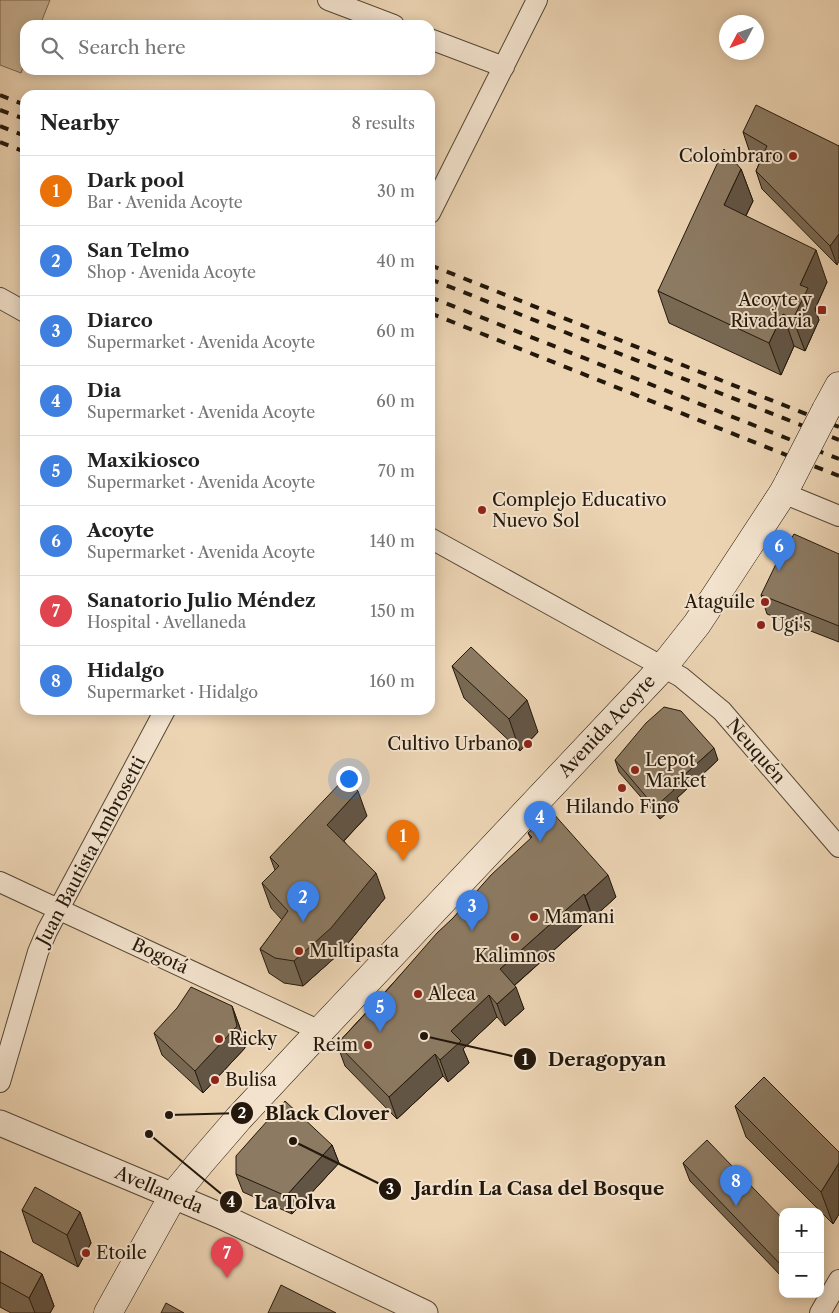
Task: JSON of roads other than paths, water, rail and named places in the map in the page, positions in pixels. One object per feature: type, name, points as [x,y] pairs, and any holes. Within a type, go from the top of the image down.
[{"type":"main road","name":"Avenida Acoyte","points":[[108,1313],[173,1196],[201,1162],[320,1031],[663,667],[697,624],[786,487],[836,392]]},
{"type":"street","points":[[328,0],[369,7],[387,20]]},
{"type":"street","points":[[435,203],[537,0]]},
{"type":"street","points":[[435,41],[504,67]]},
{"type":"street","points":[[0,298],[20,309]]},
{"type":"street","points":[[786,487],[839,516]]},
{"type":"street","name":"Neuquén","points":[[435,541],[681,677],[722,711],[839,847]]},
{"type":"street","name":"Juan Bautista Ambrosetti","points":[[0,1082],[38,952],[47,931],[162,715]]},
{"type":"street","name":"Bogotá","points":[[0,882],[320,1031]]},
{"type":"street","name":"Avellaneda","points":[[0,1123],[230,1220],[426,1313]]},
{"type":"street","points":[[820,1313],[839,1280]]},
{"type":"railway","points":[[0,95],[20,103]]},
{"type":"railway","points":[[0,110],[20,117]]},
{"type":"railway","points":[[0,126],[20,134]]},
{"type":"railway","points":[[0,142],[20,150]]},
{"type":"railway","points":[[435,267],[839,427]]},
{"type":"railway","points":[[435,281],[839,440]]},
{"type":"railway","points":[[435,299],[839,459]]},
{"type":"railway","points":[[435,315],[839,476]]},
{"type":"place","name":"Colombraro","points":[[793,156]]},
{"type":"place","name":"Acoyte y Rivadavia","points":[[822,310]]},
{"type":"place","name":"Complejo Educativo Nuevo Sol","points":[[482,510]]},
{"type":"place","name":"Acoyte","points":[[779,571]]},
{"type":"place","name":"Ataguile","points":[[765,602]]},
{"type":"place","name":"Ugi's","points":[[761,625]]},
{"type":"place","name":"Cultivo Urbano","points":[[528,744]]},
{"type":"place","name":"Lepot Market","points":[[635,770]]},
{"type":"place","name":"Hilando Fino","points":[[622,788]]},
{"type":"place","name":"Dia","points":[[540,842]]},
{"type":"place","name":"Dark pool","points":[[403,861]]},
{"type":"place","name":"Mamani","points":[[534,917]]},
{"type":"place","name":"San Telmo","points":[[303,922]]},
{"type":"place","name":"Diarco","points":[[472,931]]},
{"type":"place","name":"Kalimnos","points":[[515,937]]},
{"type":"place","name":"Multipasta","points":[[299,951]]},
{"type":"place","name":"Aleca","points":[[418,994]]},
{"type":"place","name":"Maxikiosco","points":[[380,1032]]},
{"type":"place","name":"Deragopyan","points":[[424,1036]]},
{"type":"place","name":"Ricky","points":[[219,1039]]},
{"type":"place","name":"Reim","points":[[368,1045]]},
{"type":"place","name":"Bulisa","points":[[215,1080]]},
{"type":"place","name":"Black Clover","points":[[169,1115]]},
{"type":"place","name":"La Tolva","points":[[149,1134]]},
{"type":"place","name":"Jardín La Casa del Bosque","points":[[293,1141]]},
{"type":"place","name":"Hidalgo","points":[[736,1206]]},
{"type":"place","name":"Etoile","points":[[86,1253]]},
{"type":"place","name":"Sanatorio Julio Méndez","points":[[227,1278]]}]
